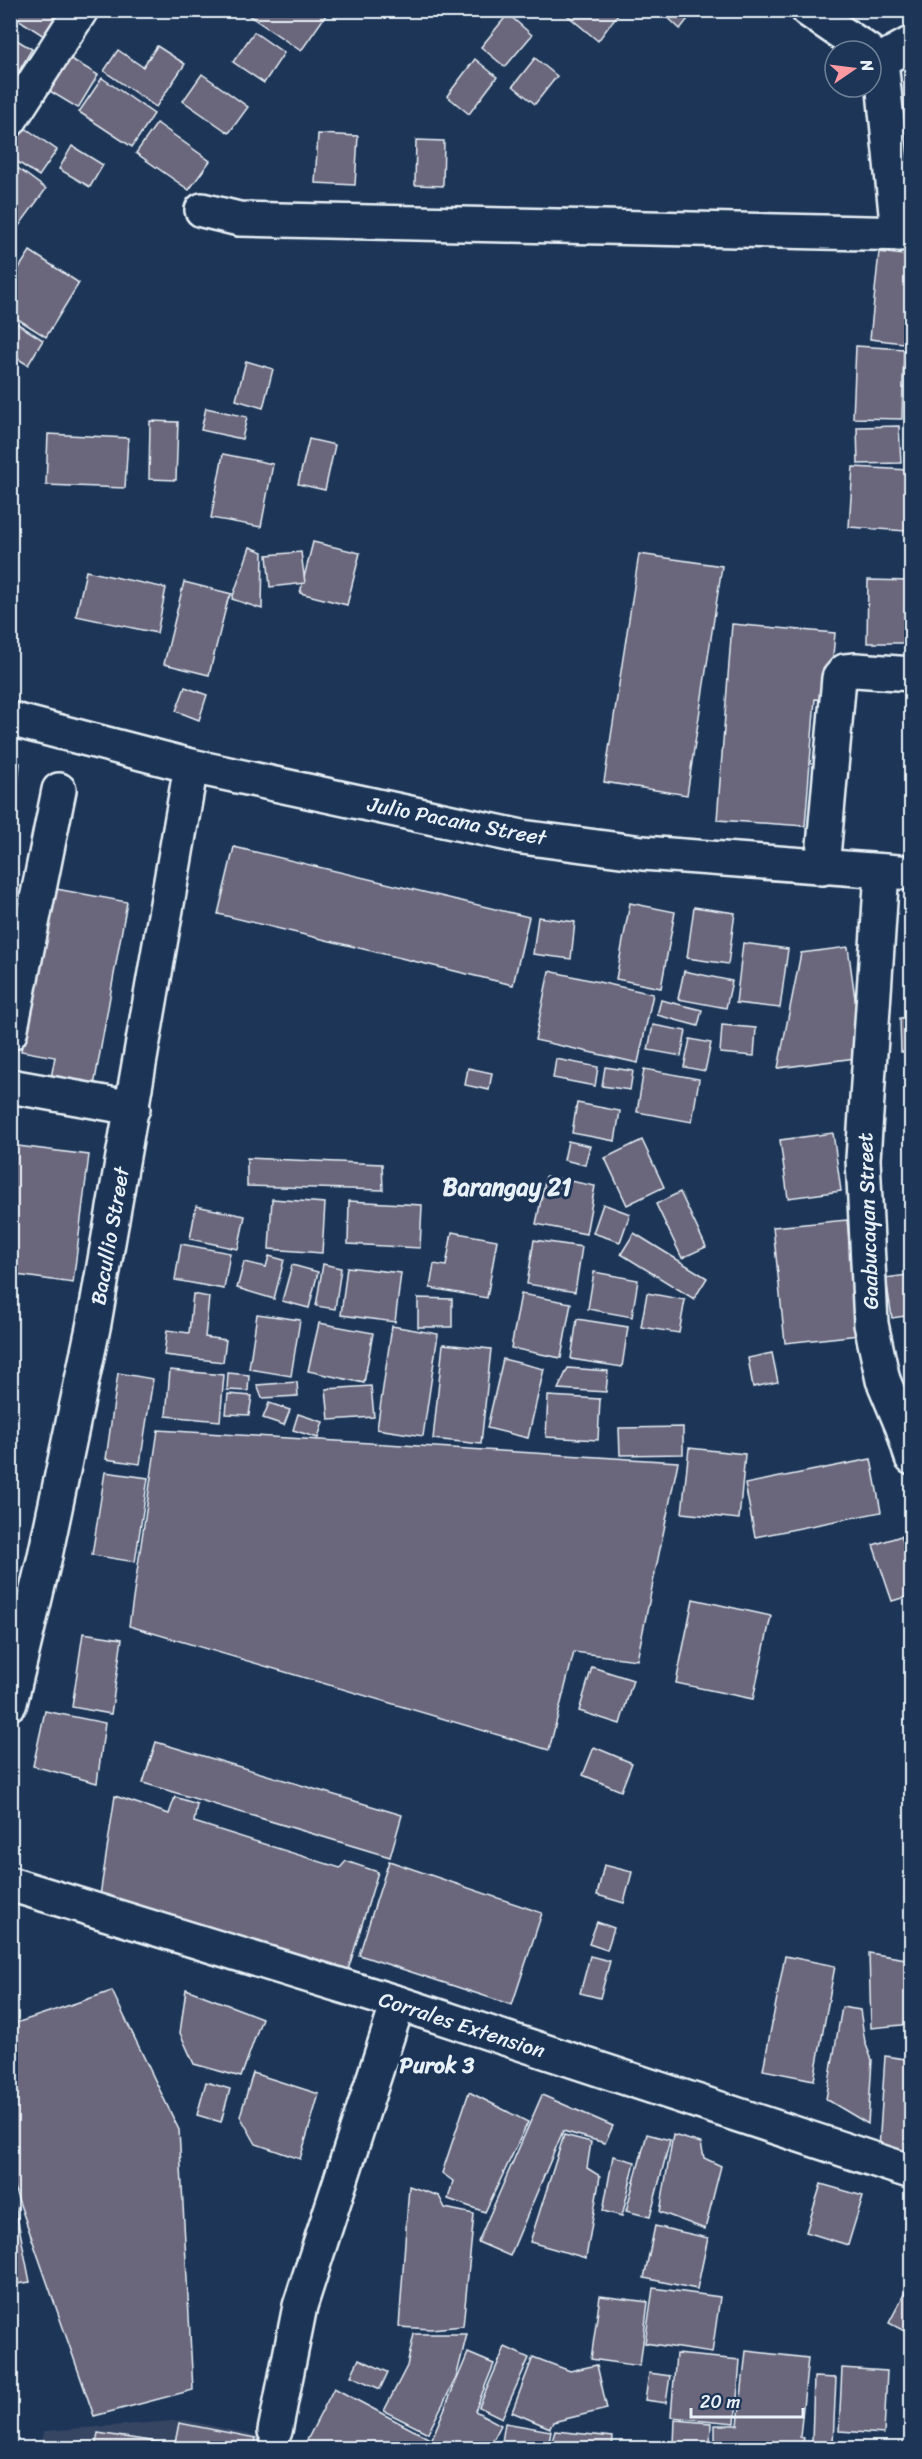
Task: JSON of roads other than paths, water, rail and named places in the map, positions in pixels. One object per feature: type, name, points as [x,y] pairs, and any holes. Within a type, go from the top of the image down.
[{"type":"main road","points":[[10,120],[81,10]]},
{"type":"main road","points":[[808,10],[850,39]]},
{"type":"main road","points":[[883,52],[912,43]]},
{"type":"main road","points":[[202,210],[239,219],[905,234],[881,99]]},
{"type":"main road","points":[[822,868],[839,678],[845,671],[856,670],[912,674]]},
{"type":"main road","name":"Julio Pacana Street","points":[[10,719],[192,766],[522,837],[643,853],[897,872]]},
{"type":"main road","name":"Bacullio Street","points":[[10,1703],[45,1556],[91,1335],[192,766]]},
{"type":"main road","points":[[10,1033],[59,790]]},
{"type":"main road","name":"Gaabucayan Street","points":[[897,872],[863,1159],[871,1324],[883,1380],[903,1428],[912,1458]]},
{"type":"main road","points":[[10,1086],[133,1108]]},
{"type":"main road","name":"Corrales Extension","points":[[10,1884],[398,2003],[912,2172]]},
{"type":"main road","points":[[275,2431],[300,2306],[398,2003]]},
{"type":"district","name":"Barangay 21","points":[[507,1187]]},
{"type":"district","name":"Purok 3","points":[[437,2065]]}]
